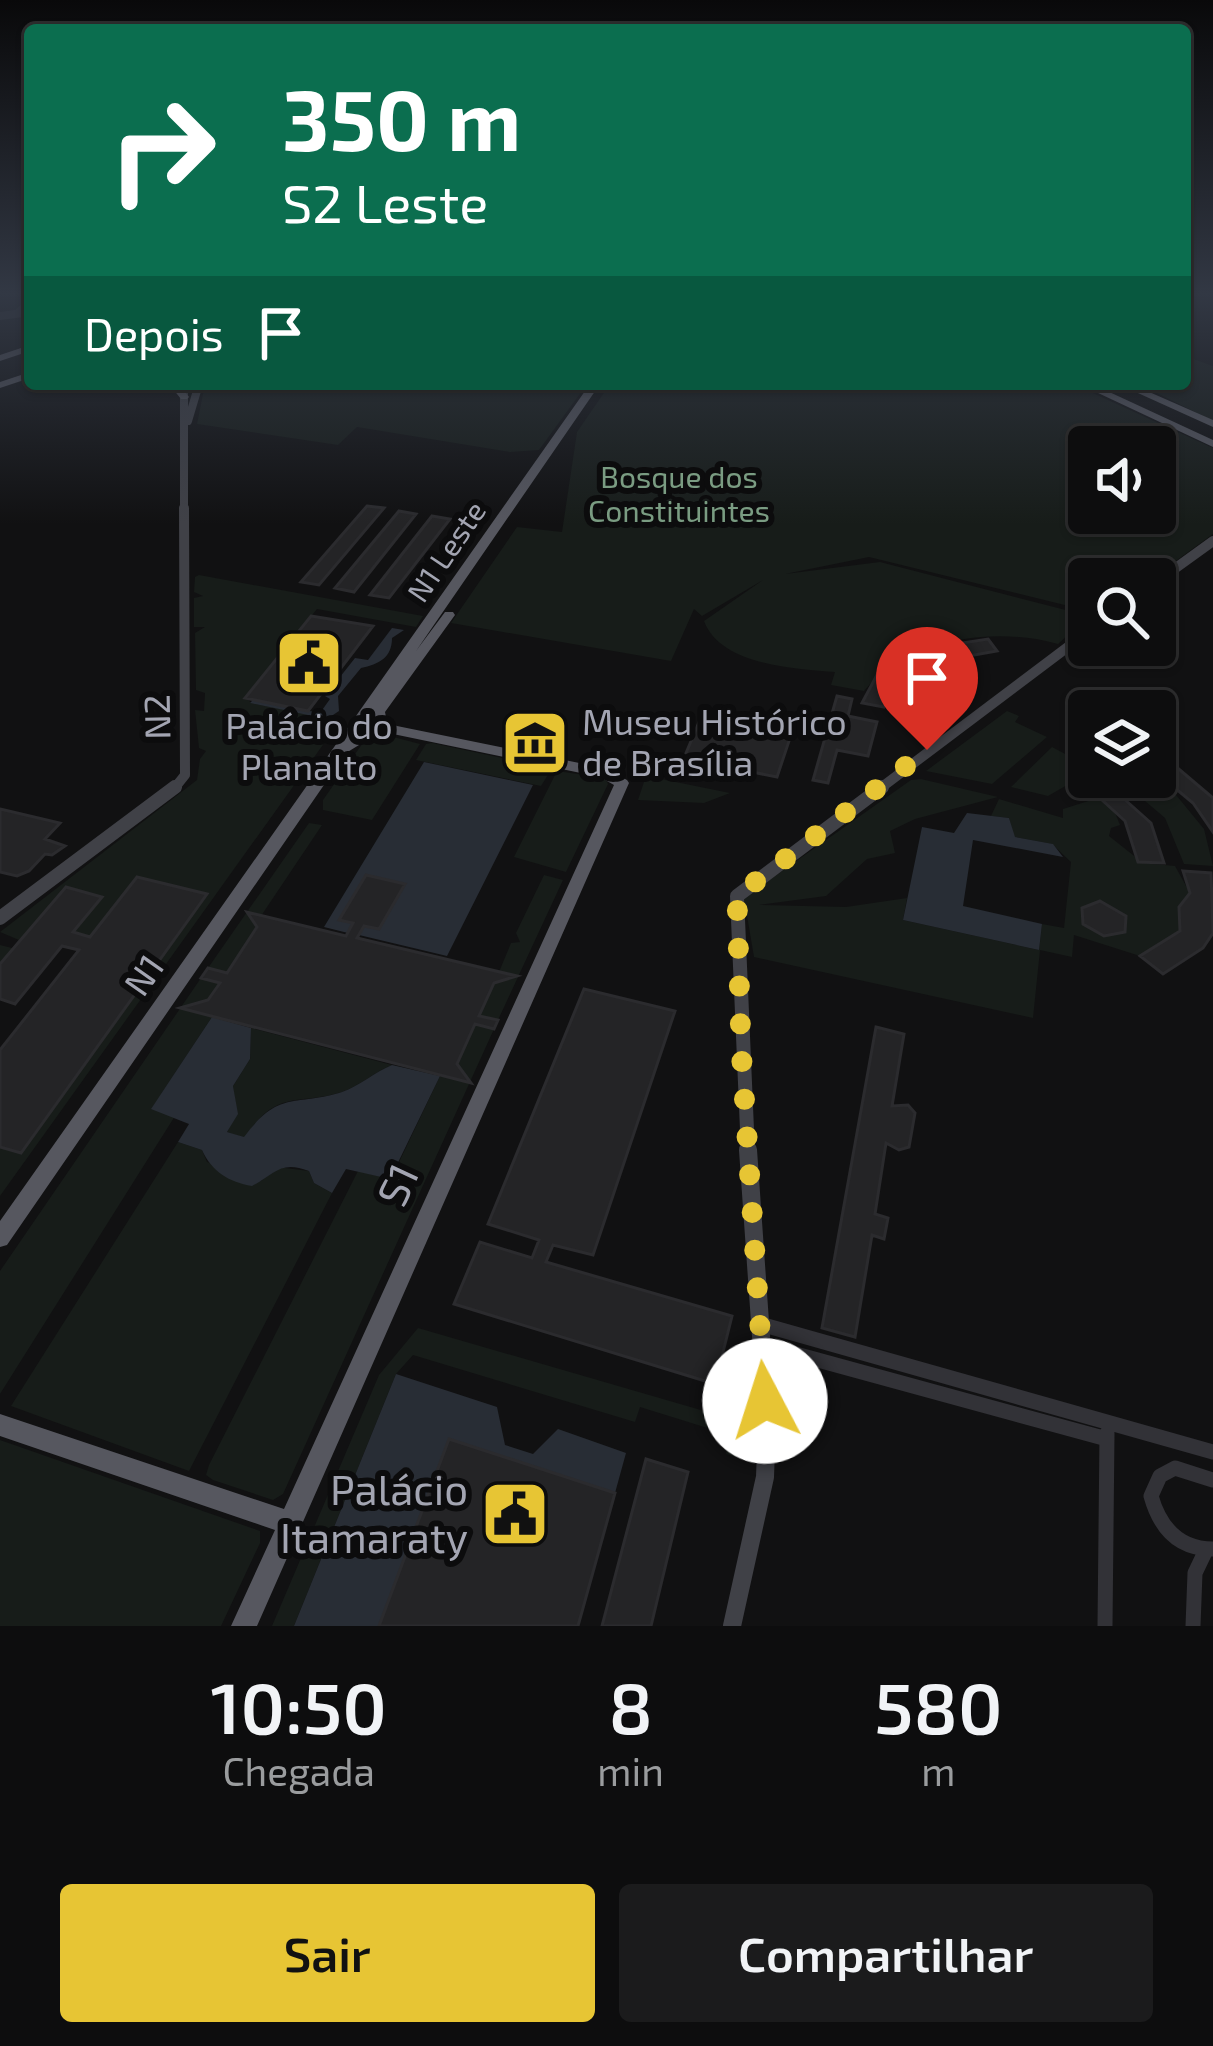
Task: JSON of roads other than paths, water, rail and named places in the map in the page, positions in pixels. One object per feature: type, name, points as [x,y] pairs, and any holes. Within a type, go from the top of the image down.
[{"type":"highway","name":"N1 Leste","points":[[342,749],[591,390]]},
{"type":"highway","name":"N1 Leste","points":[[393,730],[381,724],[378,712],[601,390]]},
{"type":"highway","points":[[1097,390],[1213,444]]},
{"type":"highway","points":[[1137,390],[1213,424]]},
{"type":"highway","points":[[1143,390],[1164,402]]},
{"type":"highway","points":[[342,749],[368,733],[393,730]]},
{"type":"highway","name":"S1","points":[[244,1626],[621,790],[620,779],[393,730]]},
{"type":"highway","name":"N1","points":[[0,1238],[342,749]]},
{"type":"highway","points":[[0,1424],[289,1523]]},
{"type":"main road","name":"N2","points":[[0,918],[166,798],[185,775],[188,422],[184,390]]},
{"type":"main road","name":"N2","points":[[188,422],[197,390]]},
{"type":"main road","points":[[1176,568],[1213,541]]},
{"type":"main road","points":[[732,1626],[765,1477],[767,1422],[757,1323],[737,896],[1068,647]]},
{"type":"street","points":[[757,1323],[1051,1408],[1107,1431]]},
{"type":"street","points":[[759,1344],[1213,1453]]},
{"type":"street","points":[[1105,1626],[1107,1431]]},
{"type":"street","points":[[1192,1626],[1196,1573],[1209,1550],[1193,1548],[1169,1533],[1151,1496],[1153,1484],[1167,1469],[1190,1467],[1213,1480]]},
{"type":"place","name":"Palácio do Planalto","points":[[309,663]]},
{"type":"place","name":"Museu Histórico de Brasília","points":[[535,743]]},
{"type":"place","name":"Palácio Itamaraty","points":[[515,1514]]},
{"type":"park label","name":"Bosque dos Constituintes","points":[[679,495]]}]
